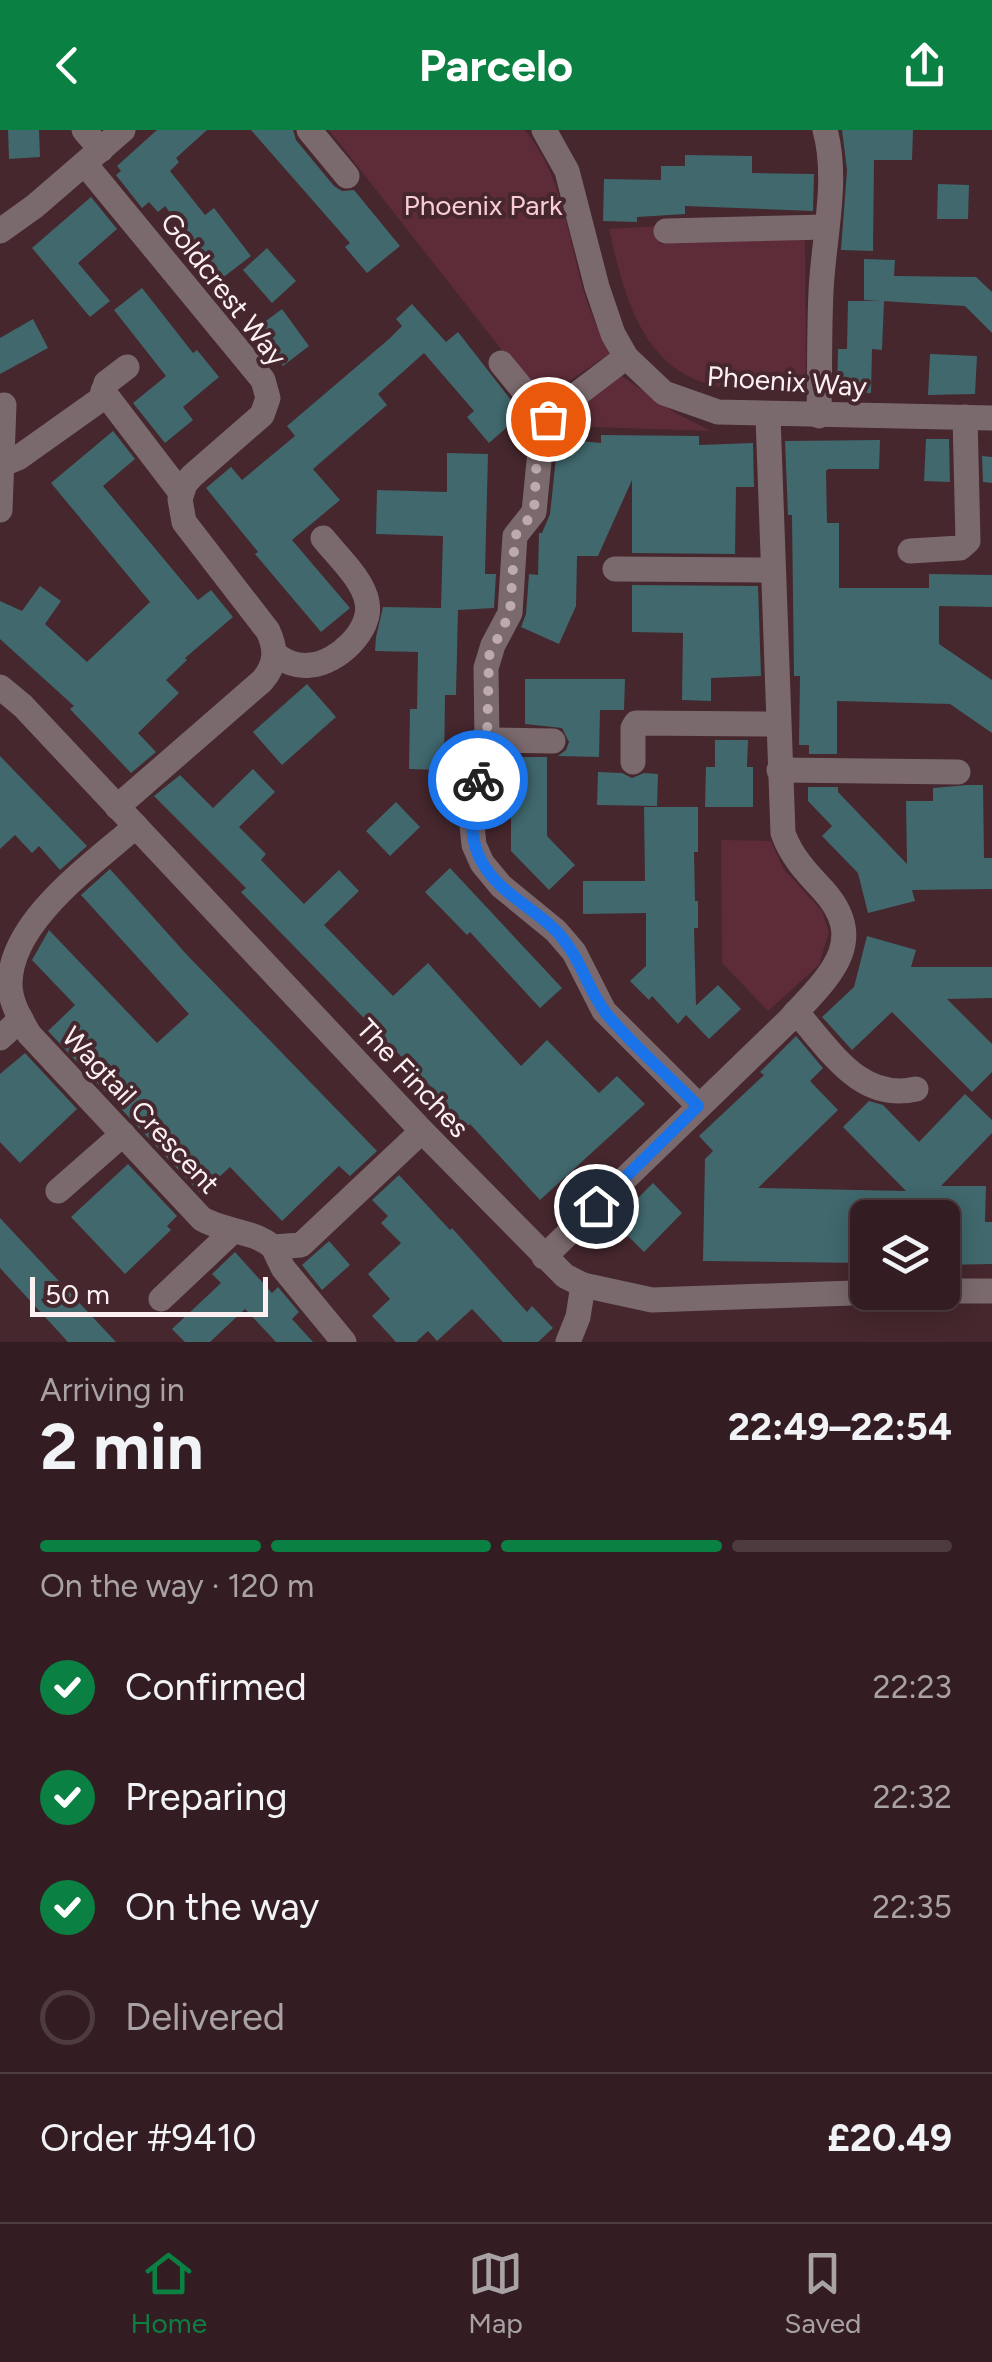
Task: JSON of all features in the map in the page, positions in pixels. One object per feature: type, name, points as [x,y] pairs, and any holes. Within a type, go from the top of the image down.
[{"type":"street","points":[[0,231],[90,148],[123,130]]},
{"type":"street","points":[[310,130],[347,176]]},
{"type":"street","name":"Phoenix Way","points":[[544,130],[567,171],[613,334],[626,356],[664,392],[681,402],[718,412],[768,416],[992,418]]},
{"type":"street","points":[[819,416],[821,291],[830,152],[825,130]]},
{"type":"street","name":"Goldcrest Way","points":[[90,148],[265,384],[268,398],[262,415],[192,476],[181,493]]},
{"type":"street","points":[[666,232],[826,227]]},
{"type":"street","points":[[626,356],[548,419],[537,454],[534,512],[515,536],[510,613],[489,656],[487,740],[471,814],[474,845],[482,864],[500,886],[556,930],[574,952],[604,1011],[698,1106]]},
{"type":"street","points":[[501,363],[548,419]]},
{"type":"street","points":[[2,465],[18,458],[100,399],[106,384],[127,367]]},
{"type":"street","points":[[103,391],[181,493],[184,522],[268,631],[275,654],[262,681],[127,817]]},
{"type":"street","points":[[0,510],[4,405]]},
{"type":"street","points":[[544,1256],[796,1012],[844,949],[845,928],[839,908],[788,848],[783,833],[768,416]]},
{"type":"street","points":[[910,551],[960,548],[968,541],[965,417]]},
{"type":"street","points":[[275,654],[297,665],[327,662],[366,624],[364,591],[323,538]]},
{"type":"street","points":[[615,569],[773,570]]},
{"type":"street","name":"The Finches","points":[[0,688],[23,706],[422,1131],[565,1276],[583,1285],[652,1300],[850,1293]]},
{"type":"street","points":[[632,762],[636,722],[778,724]]},
{"type":"street","points":[[487,740],[554,741]]},
{"type":"street","points":[[779,770],[958,772]]},
{"type":"street","name":"Wagtail Crescent","points":[[127,817],[15,949],[10,986],[21,1019],[29,1034],[202,1219],[221,1230],[260,1236],[273,1247]]},
{"type":"street","points":[[796,1012],[864,1084],[886,1092],[916,1089]]},
{"type":"street","points":[[0,1038],[21,1019]]},
{"type":"street","points":[[344,1342],[283,1268],[273,1247],[302,1245],[422,1131]]},
{"type":"street","points":[[58,1191],[123,1134]]},
{"type":"street","points":[[161,1300],[232,1232]]},
{"type":"street","points":[[568,1342],[578,1317],[583,1285]]},
{"type":"street","points":[[960,1291],[992,1290]]},
{"type":"green space","name":"Phoenix Park","points":[[329,130],[525,130],[555,184],[584,291],[609,354],[541,400]]},
{"type":"green space","name":"Phoenix Park","points":[[659,226],[659,244],[805,233],[806,370],[802,388],[716,386],[690,377],[653,346],[629,302],[609,229]]},
{"type":"green space","points":[[620,375],[677,414],[711,431],[562,426],[561,421]]},
{"type":"green space","points":[[721,840],[771,841],[783,868],[822,911],[829,932],[819,965],[768,1011],[722,963]]},
{"type":"building","points":[[8,130],[39,130],[40,157],[9,159]]},
{"type":"building","points":[[157,130],[207,130],[176,158],[179,162],[170,171],[205,215],[214,208],[251,256],[221,279],[165,206],[158,212],[149,202],[142,208],[116,175],[121,171],[117,166]]},
{"type":"building","points":[[251,130],[293,130],[296,140],[334,186],[342,191],[354,190],[400,246],[367,273],[345,247],[350,243]]},
{"type":"building","points":[[842,130],[913,130],[912,160],[874,160],[873,251],[841,250],[847,170]]},
{"type":"building","points":[[685,155],[752,156],[752,173],[814,174],[813,211],[685,206],[685,214],[637,217],[637,222],[603,221],[604,179],[661,180],[661,166],[685,166]]},
{"type":"building","points":[[938,184],[969,185],[968,219],[937,219]]},
{"type":"building","points":[[91,197],[117,229],[78,263],[110,301],[90,317],[32,248]]},
{"type":"building","points":[[267,248],[296,281],[272,303],[243,270]]},
{"type":"building","points":[[864,259],[895,260],[894,276],[976,277],[992,292],[992,333],[965,306],[864,300]]},
{"type":"building","points":[[142,288],[193,353],[197,350],[219,377],[183,407],[193,420],[165,443],[133,403],[166,376],[114,310]]},
{"type":"building","points":[[848,301],[884,301],[882,350],[872,349],[871,393],[837,392],[838,349],[847,349]]},
{"type":"building","points":[[412,304],[446,342],[458,332],[522,414],[489,443],[467,417],[474,411],[424,353],[378,394],[387,405],[313,469],[340,500],[292,540],[350,608],[321,632],[206,488],[231,467],[242,480],[295,436],[287,426],[389,339],[402,326],[396,319]]},
{"type":"building","points":[[282,309],[309,346],[283,366],[255,329]]},
{"type":"building","points":[[33,319],[48,348],[0,374],[0,338]]},
{"type":"building","points":[[930,354],[977,356],[975,394],[928,395]]},
{"type":"building","points":[[113,431],[135,459],[103,486],[198,600],[211,590],[233,617],[185,658],[166,680],[179,693],[138,733],[156,752],[131,773],[70,709],[74,706],[0,639],[0,601],[22,611],[40,586],[61,601],[45,624],[87,662],[150,602],[51,483]]},
{"type":"building","points":[[601,435],[699,436],[699,445],[753,443],[754,487],[736,487],[735,554],[632,553],[632,480],[598,556],[577,556],[576,606],[559,644],[521,627],[526,614],[529,574],[538,575],[539,533],[550,514],[558,439],[601,443]]},
{"type":"building","points":[[926,439],[949,439],[950,482],[924,481]]},
{"type":"building","points":[[880,440],[879,469],[826,471],[827,523],[839,523],[839,588],[929,588],[929,574],[992,575],[992,607],[939,606],[939,644],[992,680],[992,733],[950,704],[837,701],[837,754],[809,754],[809,745],[799,745],[800,676],[794,676],[792,515],[788,515],[785,441]]},
{"type":"building","points":[[447,453],[488,454],[485,574],[496,574],[494,608],[458,610],[456,695],[445,695],[444,770],[409,769],[410,709],[417,709],[418,652],[375,651],[376,637],[383,607],[441,608],[443,536],[376,534],[377,490],[447,492]]},
{"type":"building","points":[[982,456],[992,457],[992,483],[983,482]]},
{"type":"building","points":[[632,585],[758,586],[761,676],[711,678],[711,701],[682,700],[683,633],[632,632]]},
{"type":"building","points":[[525,679],[625,679],[624,710],[600,710],[599,757],[558,756],[569,742],[562,728],[525,724]]},
{"type":"building","points":[[307,684],[336,717],[282,765],[253,732]]},
{"type":"building","points":[[715,740],[748,740],[747,767],[753,767],[753,807],[705,807],[706,767],[715,767]]},
{"type":"building","points":[[0,756],[87,846],[60,870],[39,846],[32,853],[15,835],[0,849]]},
{"type":"building","points":[[506,757],[547,757],[547,836],[575,865],[549,890],[511,851]]},
{"type":"building","points":[[253,769],[275,792],[239,827],[266,854],[261,860],[304,904],[339,870],[359,891],[324,925],[393,996],[428,963],[521,1066],[547,1040],[599,1093],[617,1076],[645,1104],[540,1200],[470,1124],[465,1128],[435,1091],[241,892],[246,888],[154,796],[180,775],[213,808]]},
{"type":"building","points":[[598,772],[622,773],[632,778],[644,773],[658,774],[657,806],[597,805]]},
{"type":"building","points":[[983,785],[984,858],[992,858],[992,889],[912,890],[915,901],[868,913],[858,873],[822,836],[832,826],[808,801],[808,787],[838,787],[838,792],[907,864],[906,801],[933,801],[933,788]]},
{"type":"building","points":[[396,802],[420,827],[390,856],[366,831]]},
{"type":"building","points":[[644,807],[698,807],[698,852],[694,852],[698,901],[698,928],[694,928],[696,1005],[718,985],[741,1009],[709,1039],[686,1015],[678,1024],[652,996],[649,1000],[630,981],[646,966],[646,913],[583,914],[583,881],[645,881]]},
{"type":"building","points":[[450,868],[562,988],[540,1008],[470,932],[467,935],[425,892]]},
{"type":"building","points":[[110,869],[188,956],[377,1151],[350,1176],[339,1166],[282,1221],[230,1167],[201,1194],[48,1031],[75,1005],[32,960],[49,930],[157,1043],[189,1014],[81,895]]},
{"type":"building","points":[[867,936],[916,950],[911,967],[992,967],[992,998],[947,999],[992,1044],[992,1072],[972,1092],[892,1012],[852,1050],[822,1017],[854,987]]},
{"type":"building","points":[[796,1036],[823,1068],[810,1081],[838,1110],[758,1188],[906,1191],[843,1127],[869,1101],[883,1105],[919,1142],[965,1094],[992,1120],[992,1133],[941,1186],[986,1186],[985,1222],[992,1222],[992,1264],[960,1265],[960,1200],[850,1200],[850,1263],[703,1261],[705,1159],[713,1151],[699,1136],[764,1075],[760,1072]]},
{"type":"building","points":[[25,1053],[77,1109],[20,1163],[0,1142],[0,1074]]},
{"type":"building","points":[[128,1164],[177,1216],[167,1226],[171,1230],[125,1274],[71,1217]]},
{"type":"building","points":[[399,1175],[527,1312],[532,1306],[553,1328],[538,1342],[503,1342],[472,1309],[437,1341],[428,1331],[416,1342],[396,1342],[372,1316],[390,1299],[368,1274],[401,1243],[381,1223],[388,1216],[372,1200]]},
{"type":"building","points":[[653,1183],[682,1213],[644,1252],[614,1222]]},
{"type":"building","points":[[0,1218],[116,1342],[68,1342],[0,1268]]},
{"type":"building","points":[[329,1241],[350,1265],[322,1290],[302,1265]]},
{"type":"building","points":[[235,1252],[272,1293],[278,1287],[299,1312],[292,1319],[313,1342],[276,1342],[245,1309],[210,1342],[185,1342],[172,1329],[221,1283],[212,1274]]},
{"type":"way so far","points":[[478,780],[487,740],[486,668],[510,613],[515,536],[534,512],[537,454],[548,419]]},
{"type":"route","points":[[478,780],[471,814],[474,845],[482,864],[500,886],[556,930],[574,952],[604,1011],[698,1106],[596,1206]]}]
